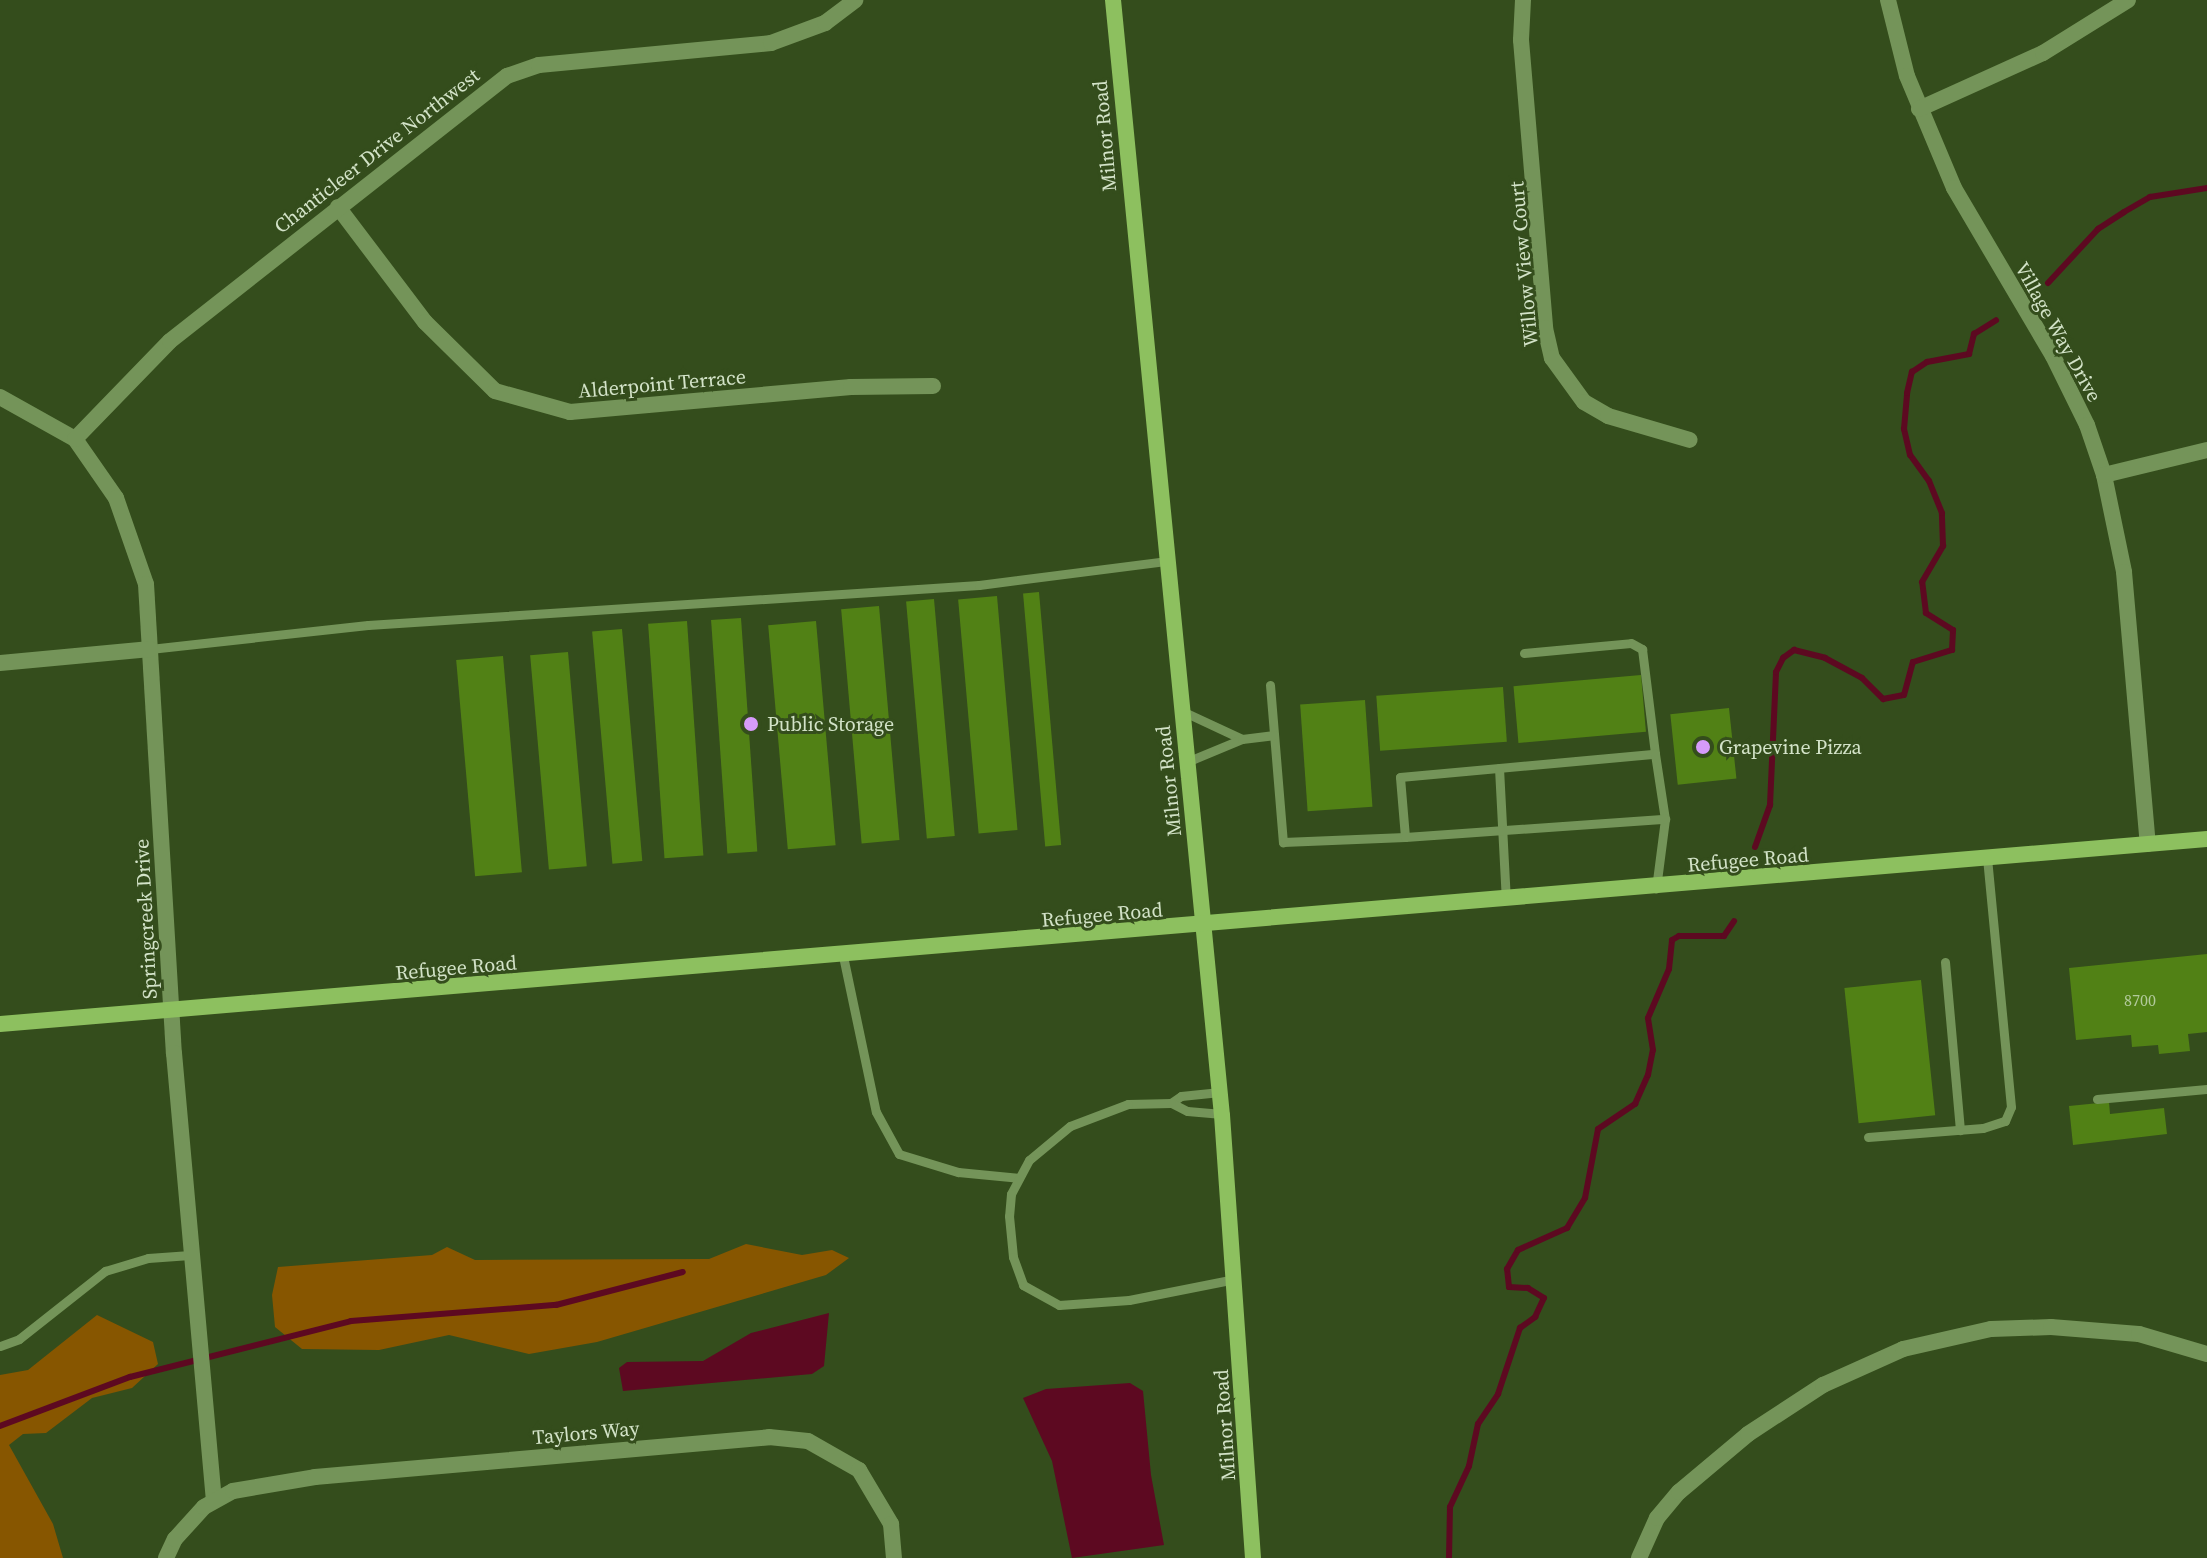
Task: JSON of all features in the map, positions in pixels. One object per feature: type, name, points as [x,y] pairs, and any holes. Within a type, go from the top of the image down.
[{"type":"main road","name":"Milnor Road","points":[[1113,0],[1222,1114],[1253,1558]]},
{"type":"main road","name":"Refugee Road","points":[[0,1024],[1205,926],[2207,839]]},
{"type":"street","name":"Chanticleer Drive Northwest","points":[[75,439],[170,341],[507,76],[539,65],[771,43],[825,23],[855,0]]},
{"type":"street","name":"Willow View Court","points":[[1523,0],[1521,40],[1545,328],[1552,358],[1584,402],[1608,416],[1690,440]]},
{"type":"street","name":"Village Way Drive","points":[[1888,0],[1919,109],[1954,188],[2053,356],[2087,425],[2104,475],[2124,572],[2148,844]]},
{"type":"street","points":[[1919,109],[2043,53],[2128,0]]},
{"type":"street","name":"Alderpoint Terrace","points":[[338,207],[425,322],[495,391],[570,412],[851,387],[933,386]]},
{"type":"street","name":"Springcreek Drive","points":[[0,397],[75,439],[116,498],[146,584],[190,1255],[214,1498]]},
{"type":"street","points":[[2104,475],[2207,450]]},
{"type":"street","points":[[0,663],[150,649]]},
{"type":"street","points":[[1639,1558],[1657,1518],[1679,1492],[1748,1434],[1823,1385],[1903,1349],[1991,1329],[2051,1327],[2139,1334],[2207,1354]]},
{"type":"street","name":"Taylors Way","points":[[214,1498],[315,1477],[769,1437],[808,1441],[859,1470],[891,1524],[894,1558]]},
{"type":"street","points":[[166,1558],[175,1539],[214,1498]]},
{"type":"lane","points":[[150,649],[368,625],[979,585],[1167,561]]},
{"type":"lane","points":[[1524,653],[1631,643],[1642,649],[1665,819],[1656,888]]},
{"type":"lane","points":[[1270,685],[1283,842],[1503,833],[1665,819]]},
{"type":"lane","points":[[1182,711],[1242,739]]},
{"type":"lane","points":[[1189,761],[1242,739],[1274,735]]},
{"type":"lane","points":[[1405,837],[1400,777],[1655,754]]},
{"type":"lane","points":[[1499,768],[1506,900]]},
{"type":"lane","points":[[1868,1137],[1960,1130],[2005,1121],[2011,1107],[1987,858]]},
{"type":"lane","points":[[843,956],[876,1112],[899,1154],[958,1172],[1019,1178]]},
{"type":"lane","points":[[1945,962],[1960,1130]]},
{"type":"lane","points":[[2097,1099],[2207,1089]]},
{"type":"lane","points":[[1171,1103],[1181,1096],[1220,1092]]},
{"type":"lane","points":[[1222,1114],[1187,1111],[1171,1103],[1128,1104],[1070,1126],[1029,1160],[1019,1178],[1009,1216],[1013,1257],[1023,1285],[1040,1297],[1075,1307],[1235,1279]]},
{"type":"lane","points":[[0,1346],[19,1339],[105,1271],[148,1258],[190,1255]]},
{"type":"shaded area","points":[[746,1244],[802,1255],[832,1250],[849,1258],[826,1275],[597,1342],[529,1354],[449,1335],[379,1350],[302,1349],[275,1327],[272,1295],[278,1267],[432,1255],[447,1247],[475,1260],[709,1259]]},
{"type":"shaded area","points":[[829,1313],[824,1366],[812,1374],[623,1391],[619,1368],[627,1362],[703,1361],[751,1333]]},
{"type":"shaded area","points":[[97,1315],[153,1342],[158,1364],[132,1388],[92,1398],[46,1433],[23,1434],[9,1445],[53,1524],[63,1558],[0,1558],[0,1375],[28,1370]]},
{"type":"shaded area","points":[[1130,1383],[1143,1391],[1151,1475],[1164,1545],[1072,1558],[1052,1461],[1023,1398],[1046,1389]]},
{"type":"building","points":[[1039,592],[1061,845],[1045,846],[1023,593]]},
{"type":"building","points":[[997,596],[1017,830],[979,834],[958,599]]},
{"type":"building","points":[[934,599],[955,836],[927,839],[906,601]]},
{"type":"building","points":[[879,606],[899,840],[862,843],[841,609]]},
{"type":"building","points":[[741,618],[757,851],[727,854],[711,620]]},
{"type":"building","points":[[687,621],[703,855],[664,858],[648,624]]},
{"type":"building","points":[[816,621],[836,845],[788,849],[768,625]]},
{"type":"building","points":[[622,629],[642,861],[612,864],[592,632]]},
{"type":"building","points":[[568,652],[587,866],[549,869],[530,655]]},
{"type":"building","points":[[503,656],[522,872],[475,876],[456,660]]},
{"type":"building","points":[[1641,675],[1646,732],[1518,743],[1513,686]]},
{"type":"building","points":[[1503,687],[1507,742],[1380,751],[1376,696]]},
{"type":"building","points":[[1365,700],[1372,807],[1308,811],[1300,705]]},
{"type":"building","name":"Grapevine Pizza","points":[[1729,708],[1736,779],[1678,785],[1670,714]]},
{"type":"building","points":[[2207,954],[2207,1032],[2188,1034],[2190,1051],[2159,1054],[2158,1045],[2132,1047],[2131,1035],[2076,1040],[2069,968]]},
{"type":"building","points":[[1921,980],[1935,1115],[1859,1123],[1844,988]]},
{"type":"building","points":[[2109,1102],[2110,1114],[2164,1108],[2167,1134],[2073,1145],[2069,1106]]},
{"type":"waterway","points":[[2048,283],[2098,229],[2124,212],[2150,197],[2207,188]]},
{"type":"waterway","points":[[1755,847],[1770,805],[1776,672],[1783,658],[1794,650],[1825,658],[1862,678],[1883,699],[1904,695],[1913,662],[1952,650],[1953,630],[1926,613],[1922,582],[1943,546],[1942,513],[1929,481],[1910,455],[1904,429],[1907,393],[1912,372],[1927,362],[1969,354],[1974,334],[1996,320]]},
{"type":"waterway","points":[[1449,1558],[1450,1507],[1469,1466],[1478,1424],[1498,1394],[1520,1328],[1535,1317],[1544,1298],[1528,1288],[1509,1287],[1507,1269],[1518,1250],[1567,1228],[1585,1198],[1598,1129],[1635,1104],[1648,1075],[1653,1050],[1648,1018],[1669,969],[1672,940],[1679,936],[1724,936],[1734,921]]},
{"type":"waterway","points":[[0,1426],[130,1377],[351,1321],[556,1305],[683,1272]]},
{"type":"place","name":"Public Storage","points":[[751,724]]},
{"type":"place","name":"Grapevine Pizza","points":[[1703,747]]}]
